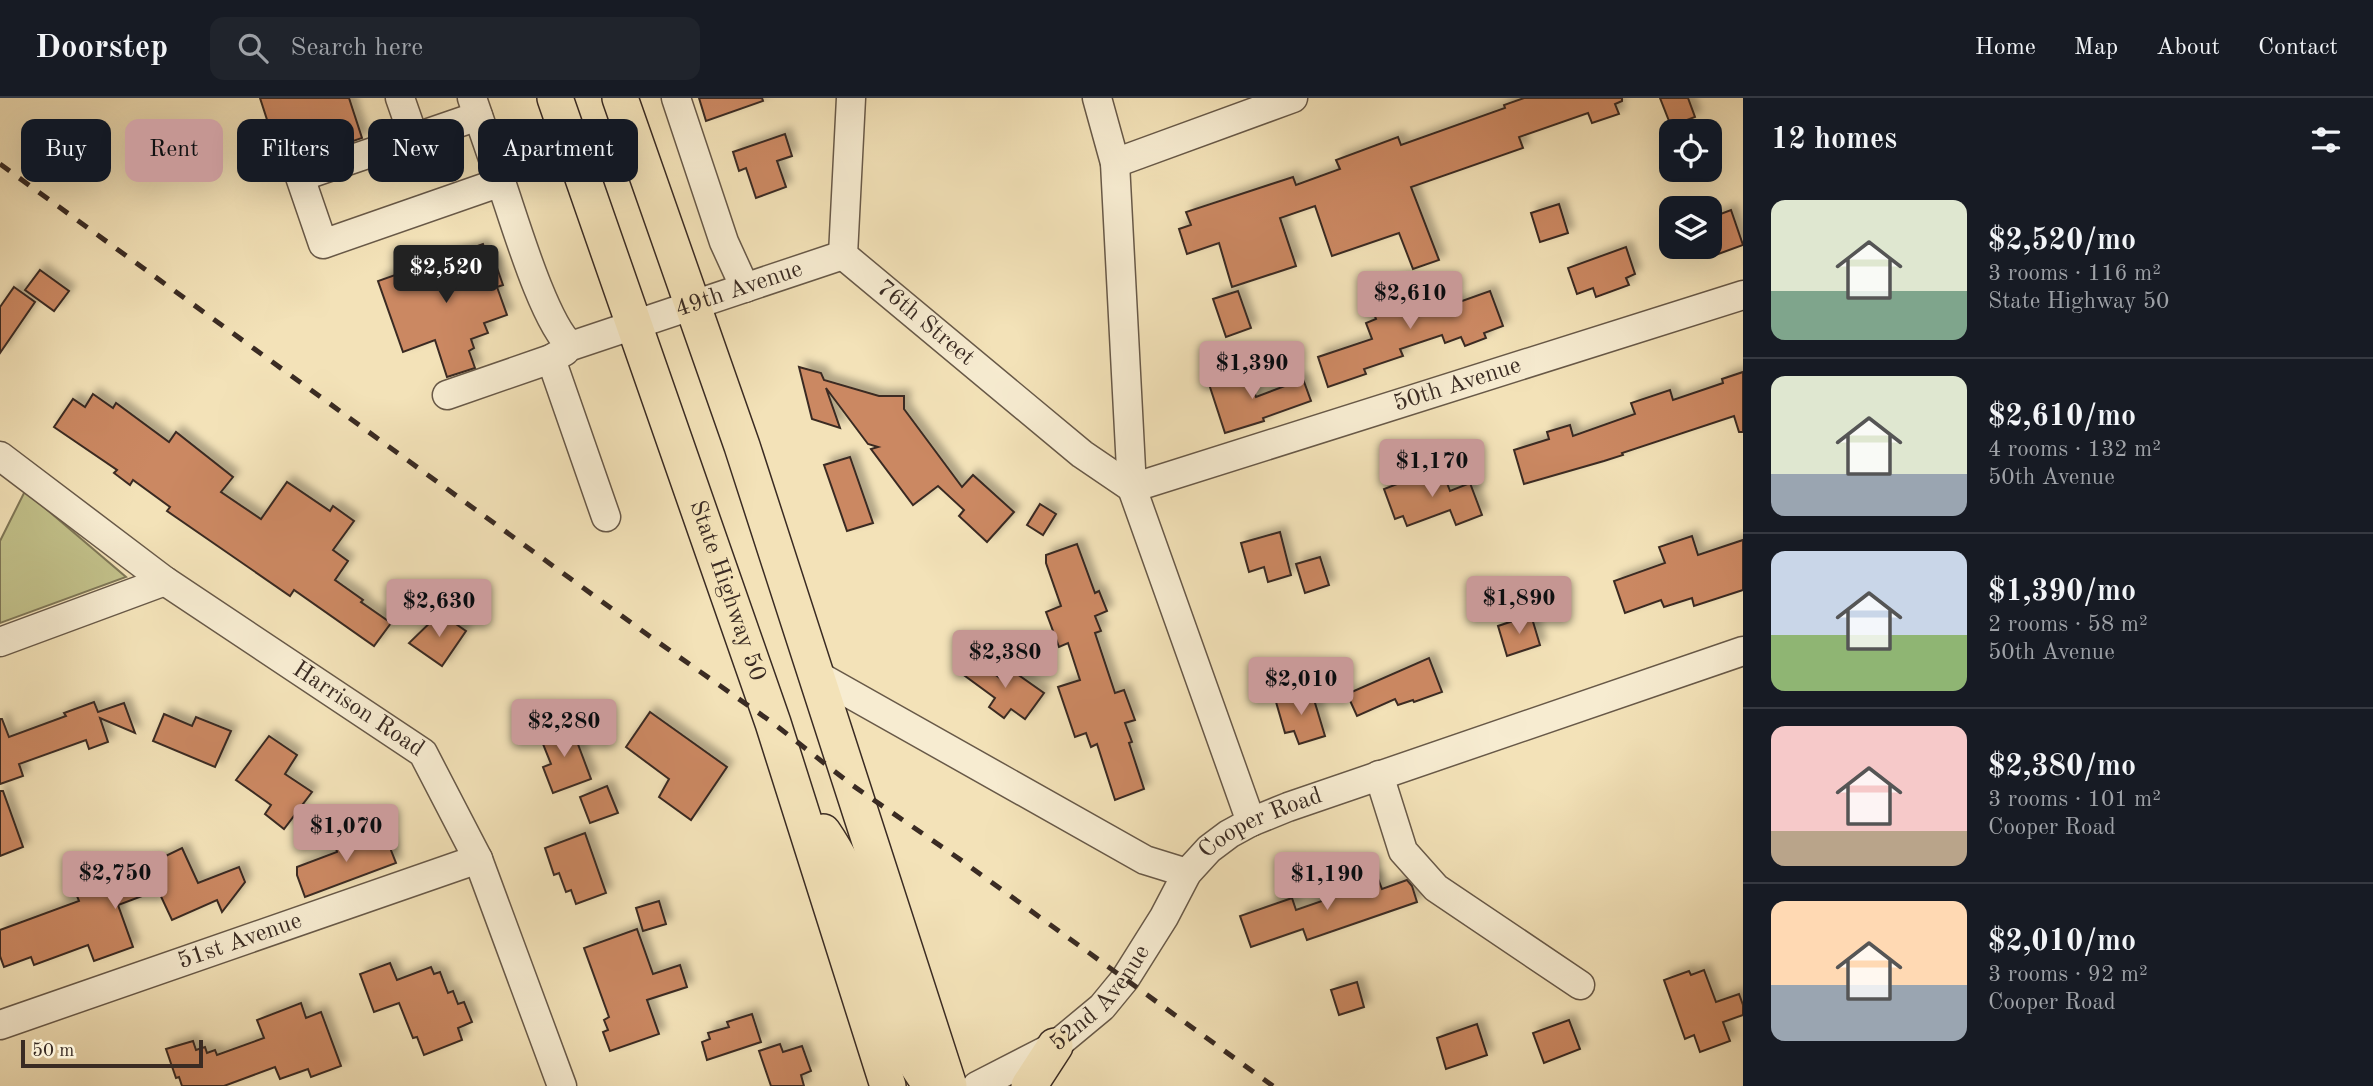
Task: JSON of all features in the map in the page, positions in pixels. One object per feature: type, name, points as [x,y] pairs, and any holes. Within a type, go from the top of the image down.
[{"type":"main road","name":"State Highway 50","points":[[555,98],[794,788],[888,1086]]},
{"type":"main road","points":[[620,98],[742,446],[949,1086]]},
{"type":"main road","points":[[794,788],[831,843],[850,879],[870,928],[909,1047],[931,1086]]},
{"type":"main road","points":[[1028,1086],[1055,1046]]},
{"type":"street","points":[[400,98],[407,119]]},
{"type":"street","points":[[676,98],[724,242],[745,288]]},
{"type":"street","points":[[843,255],[851,98]]},
{"type":"street","points":[[1097,98],[1115,163],[1132,488],[1251,821]]},
{"type":"street","points":[[1115,163],[1293,98]]},
{"type":"street","points":[[451,119],[475,107]]},
{"type":"street","points":[[368,154],[300,177],[323,244],[498,182]]},
{"type":"street","points":[[501,182],[558,332],[561,352],[606,517]]},
{"type":"street","name":"49th Avenue","points":[[447,395],[634,324],[843,255]]},
{"type":"street","name":"76th Street","points":[[843,255],[1082,454],[1132,488]]},
{"type":"street","name":"50th Avenue","points":[[1132,488],[1743,295]]},
{"type":"street","name":"Harrison Road","points":[[0,456],[165,581],[423,753],[478,859],[562,1086]]},
{"type":"street","points":[[0,642],[165,581]]},
{"type":"street","name":"Cooper Road","points":[[815,674],[1145,860],[1187,873],[1209,849],[1251,821],[1743,651]]},
{"type":"street","points":[[1379,775],[1403,851],[1436,888],[1580,985]]},
{"type":"street","name":"51st Avenue","points":[[0,1025],[478,859]]},
{"type":"street","name":"52nd Avenue","points":[[977,1086],[1055,1046],[1102,1007],[1125,979],[1164,917],[1187,873]]},
{"type":"shaded area","points":[[25,491],[126,577],[0,623],[0,541]]},
{"type":"building","points":[[260,98],[349,98],[362,138],[354,141],[354,119],[267,119]]},
{"type":"building","points":[[699,98],[762,98],[763,101],[706,121]]},
{"type":"building","points":[[1524,98],[1622,98],[1622,101],[1615,104],[1619,114],[1592,123],[1588,113],[1519,137],[1523,148],[1411,187],[1439,260],[1413,269],[1399,233],[1332,256],[1315,206],[1280,218],[1296,266],[1232,287],[1219,243],[1187,254],[1179,229],[1191,225],[1186,212],[1293,177],[1296,185],[1340,169],[1336,160],[1398,137],[1401,145],[1505,108],[1504,105]]},
{"type":"building","points":[[1660,98],[1688,98],[1695,117],[1668,119]]},
{"type":"building","points":[[785,134],[792,156],[777,161],[786,187],[756,198],[746,168],[739,171],[733,152]]},
{"type":"building","points":[[1559,204],[1568,233],[1540,242],[1531,213]]},
{"type":"building","points":[[1731,210],[1743,245],[1722,253],[1722,213]]},
{"type":"building","points":[[483,244],[490,264],[495,262],[503,285],[497,287],[507,315],[484,323],[488,333],[471,339],[474,348],[469,351],[475,368],[447,377],[435,340],[403,352],[378,281]]},
{"type":"building","points":[[1626,247],[1635,274],[1626,278],[1629,285],[1596,297],[1593,288],[1577,294],[1568,268]]},
{"type":"building","points":[[40,270],[69,291],[54,311],[25,290]]},
{"type":"building","points":[[1407,278],[1420,316],[1490,291],[1503,326],[1484,333],[1486,338],[1465,346],[1461,337],[1445,343],[1442,335],[1400,349],[1403,356],[1364,369],[1366,374],[1328,387],[1318,357],[1372,339],[1366,323],[1376,319],[1372,309],[1395,301],[1389,284]]},
{"type":"building","points":[[14,287],[35,302],[0,353],[0,307]]},
{"type":"building","points":[[1238,291],[1251,328],[1226,337],[1213,299]]},
{"type":"building","points":[[799,367],[821,373],[824,380],[879,396],[904,396],[904,409],[962,487],[973,475],[1014,512],[987,542],[959,516],[964,510],[938,486],[913,505],[871,449],[878,447],[868,444],[826,388],[840,428],[812,419]]},
{"type":"building","points":[[1227,372],[1232,385],[1250,379],[1256,397],[1303,379],[1311,401],[1263,418],[1264,421],[1225,433],[1207,378]]},
{"type":"building","points":[[1743,372],[1743,432],[1739,432],[1734,416],[1622,453],[1623,455],[1524,484],[1514,450],[1549,439],[1547,432],[1570,425],[1573,436],[1635,414],[1631,403],[1670,390],[1673,400],[1723,383],[1722,379]]},
{"type":"building","points":[[93,394],[113,408],[116,403],[169,442],[176,432],[233,477],[221,492],[261,519],[287,482],[330,511],[333,506],[354,521],[333,550],[348,561],[335,580],[391,623],[374,646],[294,590],[290,596],[167,511],[170,507],[133,480],[130,485],[114,473],[117,470],[54,427],[73,399],[85,407]]},
{"type":"building","points":[[850,457],[873,523],[847,531],[824,465]]},
{"type":"building","points":[[1441,467],[1450,491],[1470,483],[1482,515],[1456,525],[1450,510],[1407,526],[1403,516],[1395,519],[1384,489]]},
{"type":"building","points":[[1040,504],[1056,514],[1043,535],[1027,525]]},
{"type":"building","points":[[1280,532],[1291,575],[1268,582],[1264,567],[1249,572],[1241,543]]},
{"type":"building","points":[[1692,536],[1698,555],[1743,540],[1743,590],[1694,606],[1692,598],[1664,607],[1661,600],[1625,613],[1614,581],[1665,563],[1659,547]]},
{"type":"building","points":[[1077,544],[1095,593],[1099,591],[1107,611],[1095,616],[1101,631],[1095,633],[1115,693],[1124,690],[1135,720],[1125,723],[1144,789],[1115,800],[1097,744],[1091,747],[1086,733],[1075,737],[1058,687],[1080,680],[1068,643],[1059,647],[1046,612],[1061,606],[1046,563],[1046,555]]},
{"type":"building","points":[[1320,557],[1329,585],[1305,593],[1296,564]]},
{"type":"building","points":[[440,613],[466,631],[442,666],[409,643]]},
{"type":"building","points":[[1531,615],[1540,645],[1507,656],[1498,626]]},
{"type":"building","points":[[972,658],[1000,678],[1007,667],[1044,693],[1025,719],[1011,709],[1004,718],[989,707],[995,698],[961,673]]},
{"type":"building","points":[[1429,658],[1442,692],[1398,705],[1395,699],[1357,716],[1347,694]]},
{"type":"building","points":[[1312,693],[1325,736],[1299,744],[1294,731],[1285,733],[1276,702]]},
{"type":"building","points":[[94,702],[98,712],[124,703],[135,733],[100,718],[108,742],[89,749],[86,740],[19,764],[23,776],[0,784],[0,719],[9,737],[66,716],[64,713]]},
{"type":"building","points":[[650,712],[727,767],[691,820],[659,797],[669,779],[626,747]]},
{"type":"building","points":[[164,714],[192,726],[196,717],[231,731],[215,767],[153,741]]},
{"type":"building","points":[[570,723],[591,779],[553,793],[543,767],[551,764],[539,734]]},
{"type":"building","points":[[269,736],[297,755],[285,774],[312,792],[284,829],[265,814],[271,805],[236,780]]},
{"type":"building","points":[[607,786],[618,813],[590,823],[580,797]]},
{"type":"building","points":[[0,791],[3,791],[23,847],[0,856]]},
{"type":"building","points":[[383,830],[396,863],[305,897],[297,867]]},
{"type":"building","points":[[585,833],[606,893],[576,904],[571,890],[566,892],[559,873],[554,875],[545,848]]},
{"type":"building","points":[[182,848],[198,883],[239,867],[245,882],[222,912],[217,900],[172,920],[158,890],[118,905],[133,947],[94,961],[88,945],[34,965],[31,957],[4,967],[0,956],[0,930],[79,901],[77,896],[110,884],[108,879],[147,865]]},
{"type":"building","points":[[1377,876],[1382,889],[1407,880],[1417,902],[1307,940],[1303,929],[1251,947],[1240,916],[1292,898],[1296,910],[1351,891],[1349,886]]},
{"type":"building","points":[[659,901],[666,924],[643,931],[636,908]]},
{"type":"building","points":[[637,929],[653,974],[680,965],[687,987],[647,1000],[659,1034],[610,1051],[603,1032],[608,1030],[604,1020],[609,1017],[584,948]]},
{"type":"building","points":[[390,963],[397,980],[431,967],[434,974],[440,972],[448,993],[453,991],[458,1004],[464,1002],[472,1022],[458,1028],[462,1040],[424,1055],[417,1037],[413,1038],[399,1003],[374,1012],[360,974]]},
{"type":"building","points":[[1704,970],[1716,1002],[1739,994],[1743,1015],[1723,1022],[1730,1041],[1700,1052],[1694,1035],[1685,1039],[1664,980],[1689,971],[1691,975]]},
{"type":"building","points":[[1357,982],[1364,1007],[1339,1015],[1331,990]]},
{"type":"building","points":[[301,1003],[306,1018],[321,1012],[341,1066],[311,1077],[308,1069],[280,1079],[275,1067],[224,1086],[182,1086],[179,1077],[176,1078],[166,1049],[193,1041],[196,1050],[205,1047],[207,1053],[215,1050],[217,1055],[264,1038],[257,1020]]},
{"type":"building","points":[[752,1014],[761,1042],[707,1060],[702,1042],[710,1039],[708,1033],[729,1027],[727,1022]]},
{"type":"building","points":[[1569,1020],[1580,1049],[1544,1063],[1533,1033]]},
{"type":"building","points":[[1477,1024],[1487,1055],[1446,1069],[1437,1038]]},
{"type":"building","points":[[780,1044],[783,1052],[802,1046],[811,1071],[801,1075],[804,1086],[771,1086],[759,1051]]},
{"type":"railway","points":[[0,164],[773,723],[852,785],[958,858],[1273,1086]]}]
